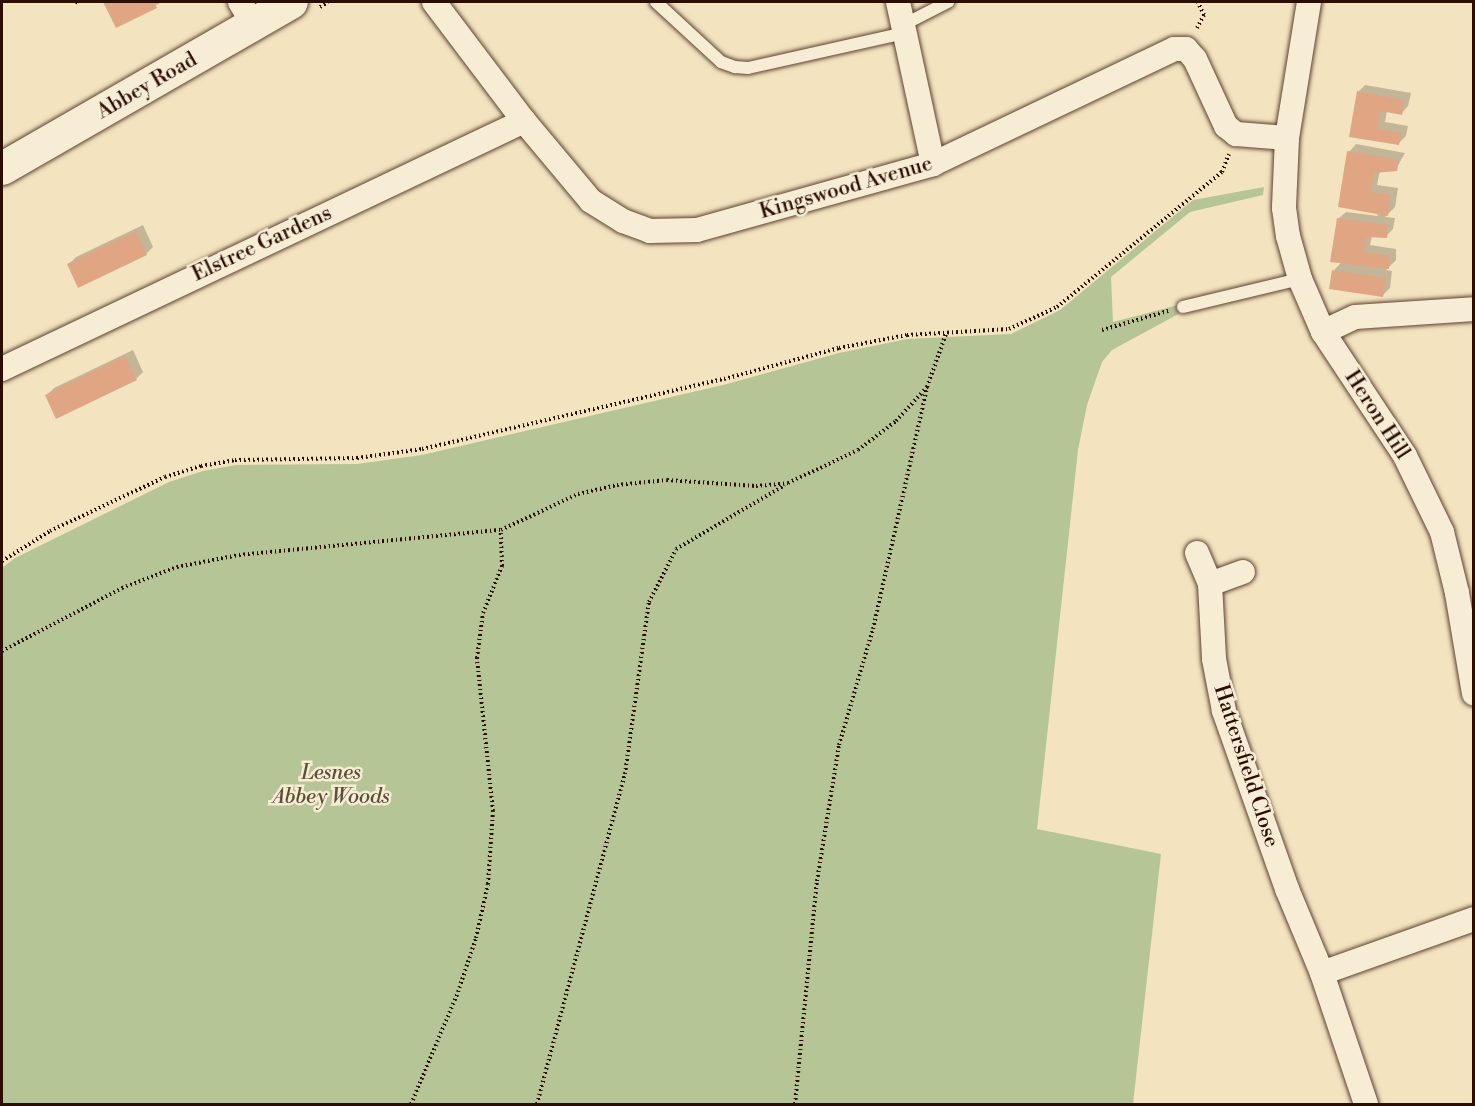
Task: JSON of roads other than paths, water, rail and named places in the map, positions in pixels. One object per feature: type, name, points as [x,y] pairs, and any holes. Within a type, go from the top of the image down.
[{"type":"main road","name":"Abbey Road","points":[[2,168],[247,13],[291,2]]},
{"type":"street","name":"Kingswood Avenue","points":[[434,2],[524,121],[591,201],[623,221],[650,231],[697,231],[933,164],[1174,49],[1186,49],[1195,59],[1226,126],[1236,134],[1287,138]]},
{"type":"street","points":[[898,2],[933,164]]},
{"type":"street","name":"Heron Hill","points":[[1309,2],[1287,138],[1284,208],[1300,279],[1323,332],[1405,456],[1442,532],[1457,593],[1473,694]]},
{"type":"street","name":"Elstree Gardens","points":[[2,369],[524,121]]},
{"type":"street","points":[[1323,332],[1354,317],[1473,309]]},
{"type":"street","name":"Hattersfield Close","points":[[1197,553],[1210,584],[1214,659],[1224,711],[1287,889],[1322,973],[1366,1104]]},
{"type":"street","points":[[1210,584],[1243,572]]},
{"type":"street","points":[[1322,973],[1473,919]]},
{"type":"lane","points":[[656,2],[720,62],[747,68],[904,29],[948,2]]},
{"type":"lane","points":[[1183,307],[1300,279]]},
{"type":"park label","name":"Lesnes Abbey Woods","points":[[331,785]]}]
